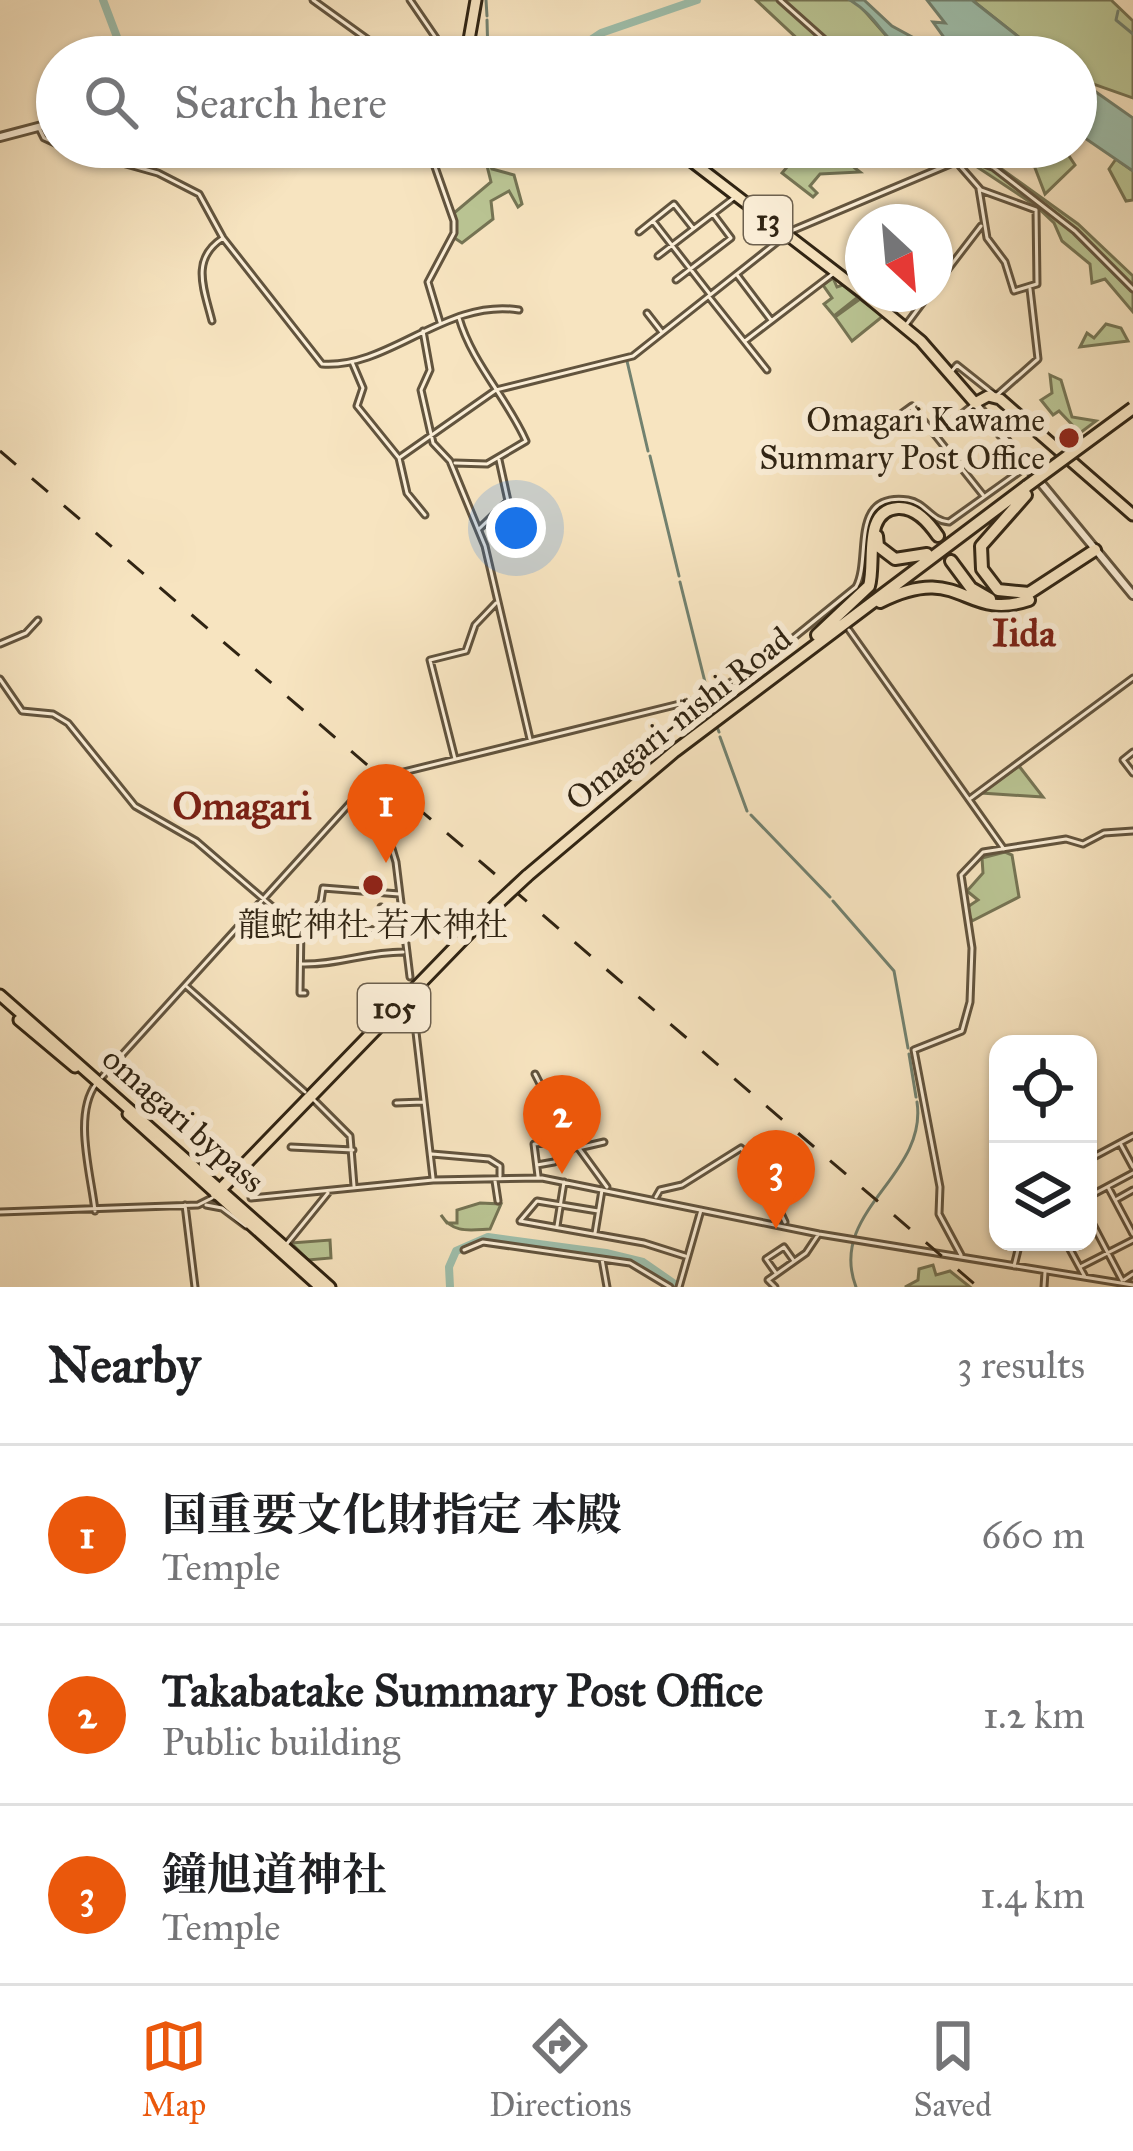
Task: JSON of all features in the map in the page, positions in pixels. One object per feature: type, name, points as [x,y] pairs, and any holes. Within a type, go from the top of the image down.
[{"type":"highway","points":[[1012,596],[989,582],[979,554],[995,524],[1062,461],[1133,408]]},
{"type":"highway","points":[[709,725],[861,597],[872,576],[874,528],[882,514],[897,508],[911,511],[936,537],[904,513],[886,517],[877,538],[884,553],[910,560],[1029,489]]},
{"type":"highway","name":"Omagari-nishi Road","points":[[219,1190],[527,876],[709,725],[1029,489]]},
{"type":"highway","points":[[1029,600],[986,598],[952,559],[976,585],[1012,596],[1041,587],[1095,550]]},
{"type":"highway","points":[[845,621],[924,585],[949,586],[998,607],[1029,600],[1061,582],[1095,550]]},
{"type":"main road","points":[[470,36],[476,0]]},
{"type":"main road","name":"13","points":[[700,168],[845,280]]},
{"type":"main road","name":"13","points":[[887,312],[954,369],[975,403]]},
{"type":"main road","points":[[975,403],[996,396],[1076,459],[1133,515]]},
{"type":"main road","name":"omagari bypass","points":[[0,999],[330,1287]]},
{"type":"main road","name":"omagari bypass","points":[[0,999],[45,1044],[98,1082]]},
{"type":"main road","points":[[16,1023],[45,1044]]},
{"type":"main road","name":"omagari bypass","points":[[219,1190],[249,1224],[320,1287]]},
{"type":"street","points":[[314,0],[363,36]]},
{"type":"street","points":[[410,0],[436,36]]},
{"type":"street","points":[[780,0],[820,36]]},
{"type":"street","points":[[0,137],[36,128]]},
{"type":"street","points":[[140,168],[193,189],[223,238],[322,364],[352,362],[485,308],[519,310]]},
{"type":"street","points":[[435,168],[454,220],[454,233],[428,282],[440,324]]},
{"type":"street","points":[[399,458],[500,389],[624,360],[787,235],[949,168]]},
{"type":"street","points":[[962,168],[979,189],[984,225],[1014,291],[1037,284],[1041,255],[1036,210],[979,189]]},
{"type":"street","points":[[995,168],[1075,231],[1133,289]]},
{"type":"street","points":[[658,256],[737,196]]},
{"type":"street","points":[[639,232],[674,204],[694,229]]},
{"type":"street","points":[[676,280],[731,238],[713,214]]},
{"type":"street","points":[[652,221],[767,370]]},
{"type":"street","points":[[953,264],[984,225]]},
{"type":"street","points":[[212,321],[201,265],[210,247],[223,238]]},
{"type":"street","points":[[745,341],[835,272]]},
{"type":"street","points":[[736,274],[772,321]]},
{"type":"street","points":[[949,357],[954,369],[996,396],[1038,359],[1029,287]]},
{"type":"street","points":[[905,326],[916,312]]},
{"type":"street","points":[[647,313],[662,332]]},
{"type":"street","points":[[452,463],[482,465],[526,441],[500,389],[467,343],[459,316]]},
{"type":"street","points":[[423,331],[430,370],[421,388],[431,436],[435,449],[452,463],[478,530],[531,741]]},
{"type":"street","points":[[352,362],[363,388],[358,407],[399,458],[407,493],[424,514]]},
{"type":"street","points":[[936,434],[975,403],[1133,595]]},
{"type":"street","points":[[879,430],[912,406],[984,496]]},
{"type":"street","points":[[478,530],[508,501],[497,458]]},
{"type":"street","points":[[94,1211],[86,1097],[371,780],[722,691],[860,580],[863,525],[878,507],[914,501],[943,523],[1026,467]]},
{"type":"street","points":[[455,759],[430,660],[466,652],[475,625],[496,601]]},
{"type":"street","points":[[832,605],[1005,850]]},
{"type":"street","points":[[0,644],[26,633],[38,620]]},
{"type":"street","points":[[0,679],[22,711],[57,716],[83,735],[135,806],[196,841],[302,926],[405,931]]},
{"type":"street","points":[[971,798],[1133,679]]},
{"type":"street","points":[[1133,752],[1123,760],[1133,773]]},
{"type":"street","points":[[371,780],[400,894],[410,976]]},
{"type":"street","points":[[961,1256],[939,1214],[940,1187],[914,1050],[962,1030],[970,1002],[972,948],[961,875],[979,854],[1066,838],[1083,844],[1104,833],[1133,831]]},
{"type":"street","points":[[305,993],[300,993],[302,926],[329,885],[400,894]]},
{"type":"street","points":[[381,907],[381,930]]},
{"type":"street","points":[[300,964],[337,965],[361,952],[407,952]]},
{"type":"street","points":[[184,985],[305,1092]]},
{"type":"street","points":[[412,998],[434,1180]]},
{"type":"street","points":[[536,1074],[605,1188]]},
{"type":"street","points":[[314,1099],[344,1127],[354,1150],[354,1188]]},
{"type":"street","points":[[396,1103],[424,1102]]},
{"type":"street","points":[[1097,1155],[1133,1136]]},
{"type":"street","points":[[538,1178],[534,1144],[557,1142],[566,1154]]},
{"type":"street","points":[[537,1165],[577,1147],[604,1142]]},
{"type":"street","points":[[1097,1192],[1133,1170],[1120,1143]]},
{"type":"street","points":[[291,1147],[354,1150]]},
{"type":"street","points":[[656,1198],[660,1190],[682,1185],[741,1148],[760,1169],[785,1226]]},
{"type":"street","points":[[431,1154],[489,1159],[500,1166],[498,1201]]},
{"type":"street","points":[[251,1198],[434,1180],[538,1178],[819,1234],[1133,1286]]},
{"type":"street","points":[[556,1227],[564,1181]]},
{"type":"street","points":[[1080,1268],[1133,1237],[1108,1186]]},
{"type":"street","points":[[595,1234],[605,1188]]},
{"type":"street","points":[[0,1212],[205,1203],[219,1190]]},
{"type":"street","points":[[1115,1199],[1133,1190]]},
{"type":"street","points":[[285,1246],[328,1191]]},
{"type":"street","points":[[598,1211],[537,1201],[520,1221],[685,1256]]},
{"type":"street","points":[[205,1203],[208,1209],[222,1208],[241,1227],[249,1224]]},
{"type":"street","points":[[184,1205],[195,1287]]},
{"type":"street","points":[[679,1287],[702,1209]]},
{"type":"street","points":[[1097,1232],[1123,1282]]},
{"type":"street","points":[[775,1287],[768,1280],[795,1262],[819,1234]]},
{"type":"street","points":[[464,1250],[479,1242],[602,1259],[641,1267],[670,1287]]},
{"type":"street","points":[[777,1274],[766,1259],[784,1247],[795,1262]]},
{"type":"street","points":[[1014,1268],[1018,1251]]},
{"type":"street","points":[[1071,1251],[1085,1277]]},
{"type":"street","points":[[602,1259],[607,1287]]},
{"type":"street","points":[[1044,1287],[1046,1272]]},
{"type":"street","points":[[1123,1282],[1133,1274]]},
{"type":"shaded area","points":[[756,0],[855,0],[887,36],[795,36]]},
{"type":"shaded area","points":[[850,0],[864,0],[910,36],[887,36]]},
{"type":"shaded area","points":[[927,0],[972,0],[1017,36],[943,36],[933,22],[945,23]]},
{"type":"shaded area","points":[[972,0],[1111,0],[1133,21],[1133,98],[1097,85],[1097,36],[1017,36]]},
{"type":"shaded area","points":[[1097,93],[1133,118],[1133,171],[1097,146]]},
{"type":"shaded area","points":[[1116,159],[1133,171],[1133,200],[1126,201],[1109,169]]},
{"type":"shaded area","points":[[488,168],[514,175],[522,204],[518,207],[509,191],[491,201],[493,219],[462,243],[453,237],[454,213],[491,182]]},
{"type":"shaded area","points":[[786,168],[855,168],[860,172],[820,174],[810,186],[817,193],[813,197],[782,173]]},
{"type":"shaded area","points":[[979,168],[1000,168],[1078,224],[1133,276],[1133,312],[1105,279],[1092,283],[1090,264],[1062,241],[1054,223]]},
{"type":"shaded area","points":[[1035,168],[1072,168],[1045,194]]},
{"type":"shaded area","points":[[833,278],[837,287],[845,287],[845,307],[834,316],[824,304],[832,298],[823,285]]},
{"type":"shaded area","points":[[845,310],[883,316],[852,341],[835,317]]},
{"type":"shaded area","points":[[1106,324],[1121,328],[1128,341],[1080,347],[1087,333],[1094,338]]},
{"type":"shaded area","points":[[1050,375],[1061,380],[1072,417],[1096,421],[1080,433],[1059,411],[1053,415],[1041,400],[1052,393]]},
{"type":"shaded area","points":[[1019,766],[1043,797],[981,793]]},
{"type":"shaded area","points":[[1005,852],[1012,855],[1019,897],[972,921],[966,908],[978,900],[967,891],[983,873],[982,858]]},
{"type":"shaded area","points":[[480,1203],[501,1204],[490,1229],[463,1230],[448,1223],[457,1223],[457,1210]]},
{"type":"shaded area","points":[[330,1240],[331,1258],[308,1260],[291,1243]]},
{"type":"shaded area","points":[[933,1265],[936,1275],[950,1271],[970,1287],[905,1287],[918,1280],[919,1269]]},
{"type":"waterway","points":[[103,0],[117,36]]},
{"type":"waterway","points":[[486,0],[487,16]]},
{"type":"waterway","points":[[596,36],[697,0]]},
{"type":"waterway","points":[[1118,11],[1116,20],[1133,34]]},
{"type":"waterway","points":[[487,20],[487,36]]},
{"type":"waterway","points":[[627,361],[648,451]]},
{"type":"waterway","points":[[650,456],[679,576]]},
{"type":"waterway","points":[[680,582],[708,694]]},
{"type":"waterway","points":[[710,700],[713,715]]},
{"type":"waterway","points":[[717,727],[719,732]]},
{"type":"waterway","points":[[720,737],[747,811]]},
{"type":"waterway","points":[[751,815],[830,897]]},
{"type":"waterway","points":[[833,901],[894,971],[908,1048]]},
{"type":"waterway","points":[[909,1054],[916,1097]]},
{"type":"waterway","points":[[856,1287],[851,1260],[855,1236],[908,1151],[916,1128],[917,1102]]},
{"type":"waterway","points":[[450,1287],[449,1267],[456,1251],[488,1237],[643,1262],[679,1287]]},
{"type":"railway","points":[[0,451],[978,1287]]},
{"type":"place","name":"Omagari Kawame Summary Post Office","points":[[1069,438]]},
{"type":"place","name":"国重要文化財指定 本殿","points":[[386,863]]},
{"type":"place","name":"龍蛇神社 若木神社","points":[[373,885]]},
{"type":"place","name":"Takabatake Summary Post Office","points":[[562,1174]]},
{"type":"place","name":"鐘旭道神社","points":[[776,1229]]},
{"type":"district","name":"Iida","points":[[1024,632]]},
{"type":"district","name":"Omagari","points":[[242,805]]}]
